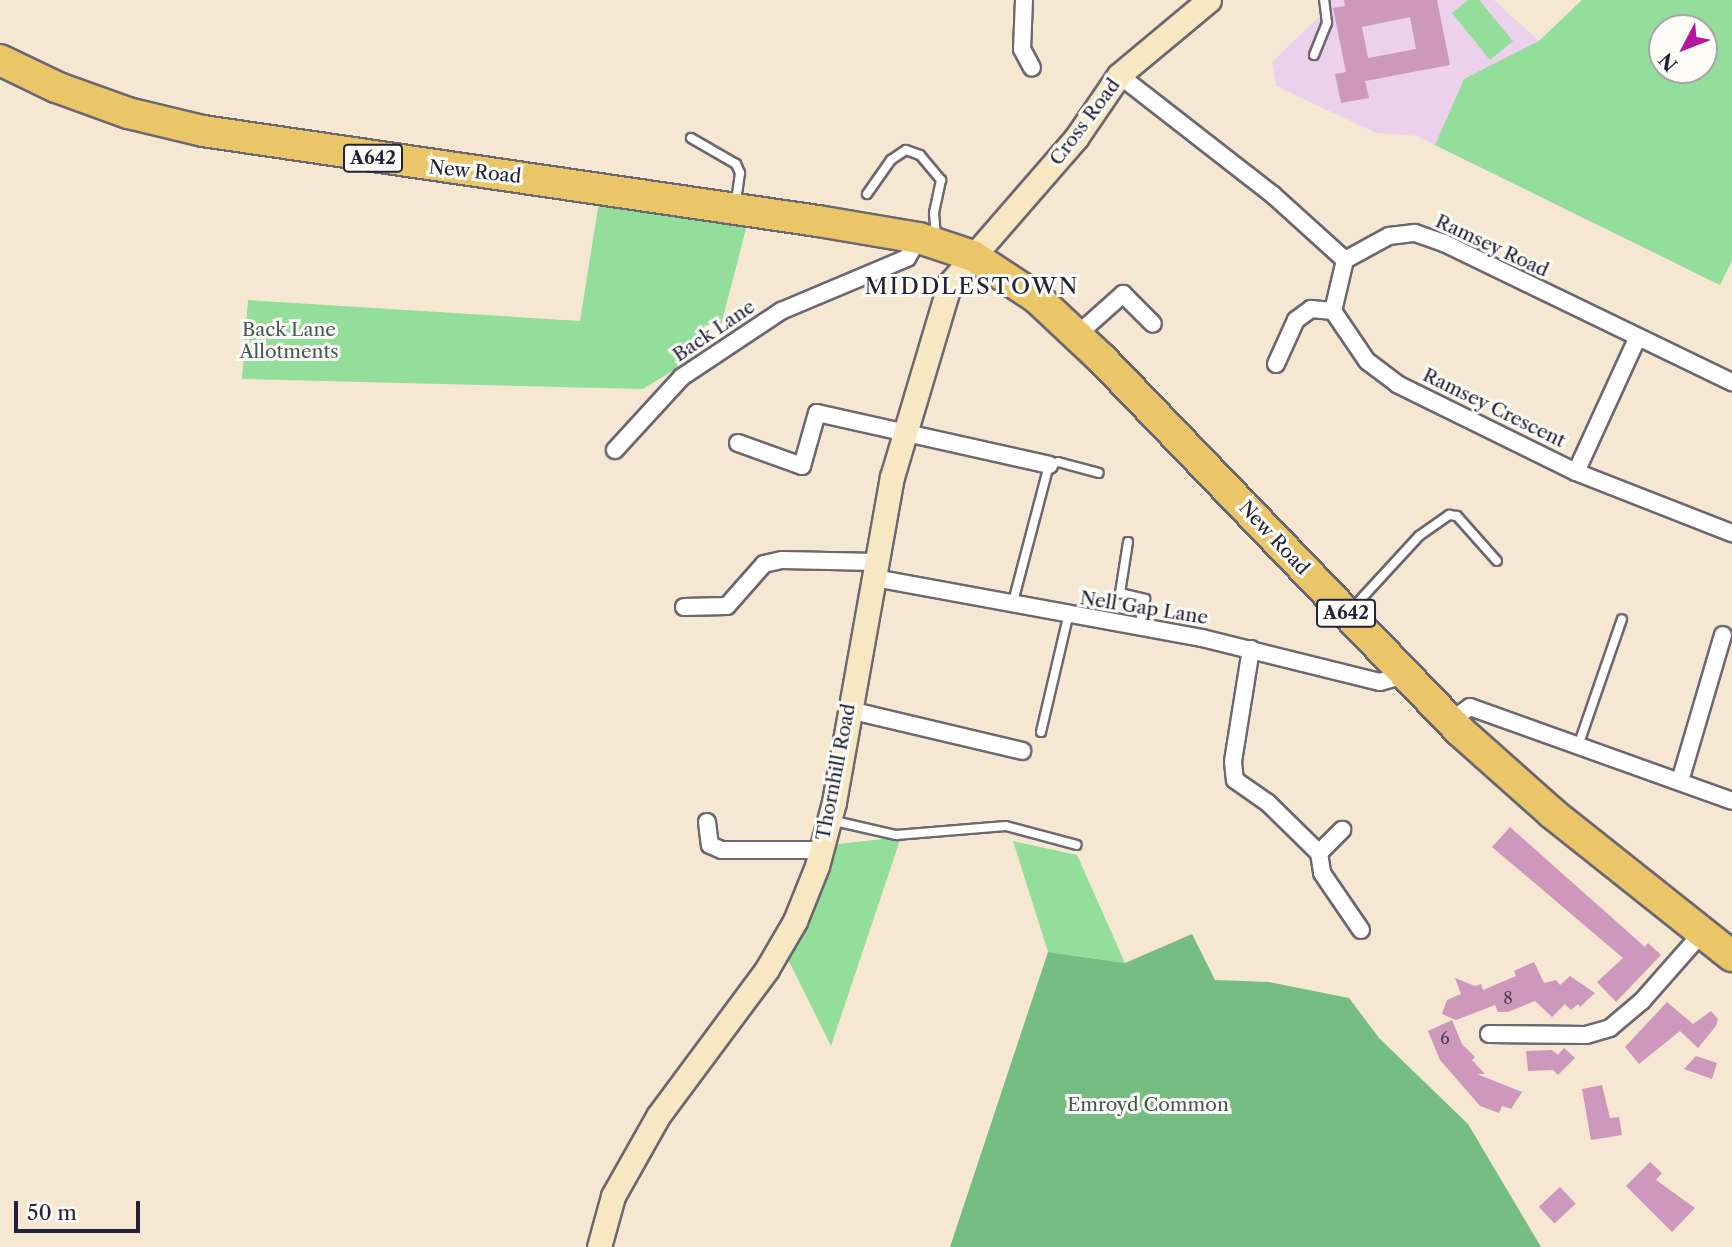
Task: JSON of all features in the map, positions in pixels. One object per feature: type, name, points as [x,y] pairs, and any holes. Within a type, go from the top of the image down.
[{"type":"highway","name":"New Road","points":[[0,60],[56,87],[128,113],[203,131],[734,208],[928,240],[973,256],[1037,298],[1077,335],[1450,721],[1552,813],[1732,956]]},
{"type":"street","points":[[1024,0],[1022,48],[1032,68]]},
{"type":"street","name":"Cross Road","points":[[973,256],[1076,138],[1119,75],[1209,0]]},
{"type":"street","points":[[1119,75],[1272,194],[1345,260],[1333,311],[1311,309],[1296,320],[1276,364]]},
{"type":"street","name":"Ramsey Road","points":[[1345,260],[1388,236],[1415,233],[1444,243],[1637,339],[1732,382]]},
{"type":"street","name":"Back Lane","points":[[615,450],[682,377],[781,310],[818,291],[879,272],[907,258],[928,240]]},
{"type":"street","name":"Thornhill Road","points":[[599,1247],[613,1196],[658,1116],[767,969],[795,922],[830,820],[876,570],[905,432],[950,283],[973,256]]},
{"type":"street","points":[[1077,335],[1123,294],[1153,324]]},
{"type":"street","name":"Ramsey Crescent","points":[[1333,311],[1367,361],[1397,384],[1576,472],[1637,339]]},
{"type":"street","points":[[738,443],[802,466],[817,413],[1049,465]]},
{"type":"street","points":[[1576,472],[1732,533]]},
{"type":"street","name":"Nell Gap Lane","points":[[684,607],[726,606],[764,564],[782,559],[876,570],[1068,617],[1251,649],[1380,682],[1404,675]]},
{"type":"street","points":[[1680,780],[1723,635]]},
{"type":"street","points":[[1251,649],[1233,762],[1236,780],[1268,803],[1320,853],[1322,873],[1361,930]]},
{"type":"street","points":[[1450,721],[1470,707],[1680,780],[1732,801]]},
{"type":"street","points":[[849,710],[1022,751]]},
{"type":"street","points":[[707,822],[710,845],[722,850],[821,850]]},
{"type":"street","points":[[1320,853],[1342,830]]},
{"type":"street","points":[[1489,1034],[1586,1035],[1610,1028],[1642,1000],[1701,934]]},
{"type":"lane","points":[[1314,55],[1327,23],[1324,0]]},
{"type":"lane","points":[[691,138],[736,164],[740,173],[734,208]]},
{"type":"lane","points":[[867,194],[891,160],[906,150],[920,155],[941,180],[928,240]]},
{"type":"lane","points":[[1013,602],[1049,465],[1058,462],[1099,472]]},
{"type":"lane","points":[[1347,615],[1419,536],[1448,515],[1457,516],[1497,561]]},
{"type":"lane","points":[[1129,542],[1120,593],[1145,599],[1139,628]]},
{"type":"lane","points":[[1041,732],[1068,617]]},
{"type":"lane","points":[[1578,746],[1622,619]]},
{"type":"lane","points":[[830,820],[896,835],[1006,826],[1077,845]]},
{"type":"shaded area","points":[[1319,0],[1494,0],[1539,41],[1582,0],[1732,0],[1732,260],[1720,285],[1417,136],[1376,133],[1276,86],[1272,62],[1320,16]]},
{"type":"green space","points":[[1468,0],[1479,0],[1513,41],[1490,60],[1452,13]]},
{"type":"green space","points":[[1582,0],[1732,0],[1732,260],[1720,285],[1435,145],[1464,79],[1539,41]]},
{"type":"green space","name":"Back Lane Allotments","points":[[599,202],[747,225],[721,325],[705,325],[688,361],[643,389],[242,379],[248,300],[580,321]]},
{"type":"green space","points":[[901,837],[831,1046],[786,955],[830,845]]},
{"type":"green space","points":[[1013,841],[1077,855],[1125,963],[1048,952]]},
{"type":"green space","name":"Emroyd Common","points":[[1192,934],[1215,980],[1269,982],[1349,998],[1379,1038],[1468,1124],[1541,1247],[950,1247],[1048,952],[1125,963]]},
{"type":"building","points":[[1344,0],[1437,0],[1450,65],[1365,81],[1369,98],[1341,103],[1335,74],[1346,72],[1333,8],[1345,6]],"holes":[[[1410,17],[1416,49],[1368,58],[1362,27]]]},
{"type":"building","points":[[1510,827],[1645,947],[1648,943],[1661,955],[1616,1002],[1597,982],[1623,958],[1492,847]]},
{"type":"building","points":[[1534,962],[1544,983],[1556,980],[1560,985],[1570,976],[1595,993],[1580,1007],[1578,1004],[1571,1010],[1565,1004],[1552,1017],[1535,1001],[1508,1012],[1498,1012],[1495,1005],[1456,1020],[1442,1014],[1447,1000],[1461,994],[1455,978],[1475,986],[1481,984],[1483,990],[1516,976],[1514,971]]},
{"type":"building","points":[[1667,1002],[1693,1024],[1711,1011],[1718,1019],[1716,1026],[1698,1048],[1680,1031],[1639,1064],[1625,1047]]},
{"type":"building","points":[[1452,1020],[1462,1044],[1475,1057],[1472,1060],[1485,1074],[1477,1074],[1522,1092],[1511,1109],[1502,1106],[1499,1113],[1480,1106],[1440,1060],[1428,1031]]},
{"type":"building","points":[[1564,1048],[1575,1058],[1558,1075],[1553,1070],[1528,1071],[1526,1051],[1552,1050],[1558,1055]]},
{"type":"building","points":[[1696,1056],[1717,1063],[1712,1079],[1684,1069]]},
{"type":"building","points":[[1602,1085],[1610,1118],[1619,1117],[1622,1135],[1591,1140],[1582,1089]]},
{"type":"building","points":[[1650,1162],[1662,1173],[1656,1180],[1695,1208],[1672,1232],[1626,1186]]},
{"type":"building","points":[[1560,1187],[1576,1204],[1554,1224],[1539,1207]]},
{"type":"district","name":"MIDDLESTOWN","points":[[972,286]]}]
